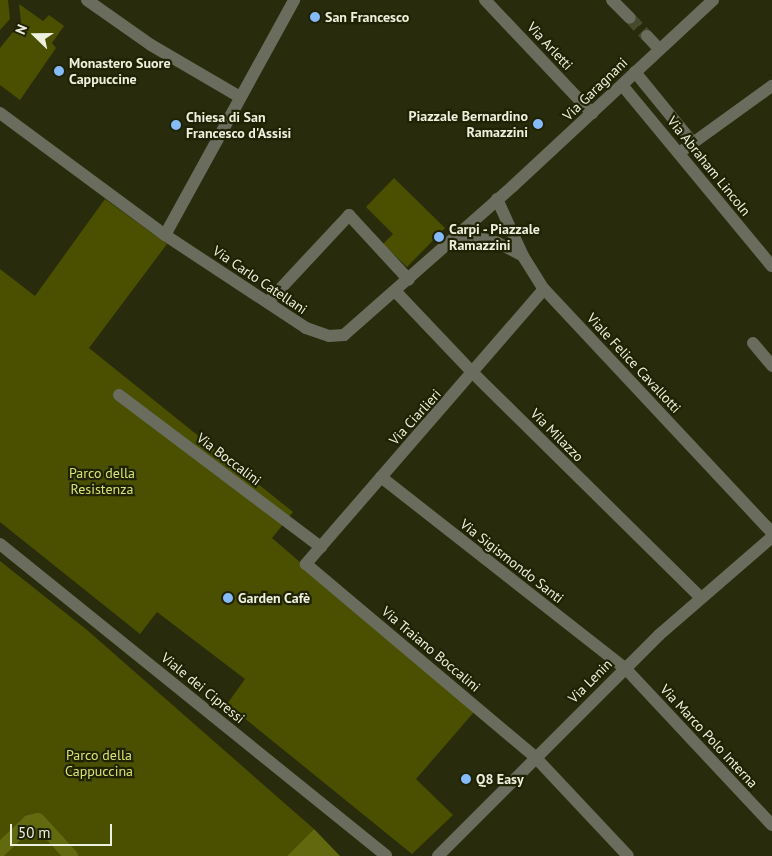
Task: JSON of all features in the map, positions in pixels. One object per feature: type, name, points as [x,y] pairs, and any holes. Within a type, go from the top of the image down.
[{"type":"street","points":[[87,0],[151,45],[240,97]]},
{"type":"street","points":[[165,235],[294,0]]},
{"type":"street","name":"Via Arletti","points":[[485,0],[592,113]]},
{"type":"street","points":[[612,0],[630,18]]},
{"type":"street","name":"Via Garagnani","points":[[497,199],[713,0]]},
{"type":"street","points":[[647,36],[659,49]]},
{"type":"street","name":"Via Abraham Lincoln","points":[[635,72],[693,143]]},
{"type":"street","name":"Via Abraham Lincoln","points":[[622,84],[772,266]]},
{"type":"street","points":[[680,153],[772,86]]},
{"type":"street","name":"Via Carlo Catellani","points":[[0,113],[165,235],[306,328],[329,336],[344,335],[396,292],[497,199]]},
{"type":"street","name":"Viale Felice Cavallotti","points":[[497,199],[522,256],[544,289],[772,535]]},
{"type":"street","points":[[268,302],[349,215],[409,280]]},
{"type":"street","points":[[449,243],[476,237],[496,242],[522,256]]},
{"type":"street","name":"Via Ciarlieri","points":[[306,564],[474,373],[544,289]]},
{"type":"street","name":"Via Milazzo","points":[[396,292],[474,373],[700,597]]},
{"type":"street","points":[[752,343],[772,366]]},
{"type":"street","name":"Via Boccalini","points":[[119,395],[321,547]]},
{"type":"street","name":"Via Sigismondo Santi","points":[[381,477],[625,668]]},
{"type":"street","name":"Via Lenin","points":[[438,856],[625,668],[700,597],[772,535]]},
{"type":"street","name":"Viale dei Cipressi","points":[[0,544],[386,856]]},
{"type":"street","name":"Via Traiano Boccalini","points":[[306,564],[536,758],[628,856]]},
{"type":"street","name":"Via Marco Polo Interna","points":[[625,668],[772,825]]},
{"type":"green space","points":[[0,0],[8,0],[10,19],[0,30]]},
{"type":"green space","points":[[19,4],[43,21],[49,15],[64,26],[52,43],[56,48],[20,100],[0,85],[0,48],[21,22]]},
{"type":"green space","points":[[394,178],[445,228],[407,267],[383,244],[393,234],[366,207]]},
{"type":"green space","name":"Parco della Resistenza","points":[[105,199],[167,244],[89,348],[293,512],[272,538],[474,712],[416,779],[453,815],[412,854],[227,704],[245,679],[157,612],[140,634],[0,522],[0,269],[35,296]]},
{"type":"green space","name":"Parco della Cappuccina","points":[[0,561],[87,630],[314,829],[287,856],[0,856]]},
{"type":"green space","points":[[314,829],[340,856],[287,856]]},
{"type":"waterway","points":[[0,850],[29,822],[38,820],[71,856]]},
{"type":"tunnel","points":[[630,18],[647,36]]},
{"type":"place","name":"San Francesco","points":[[315,17]]},
{"type":"place","name":"Monastero Suore Cappuccine","points":[[59,71]]},
{"type":"place","name":"Piazzale Bernardino Ramazzini","points":[[538,124]]},
{"type":"place","name":"Chiesa di San Francesco d'Assisi","points":[[176,125]]},
{"type":"place","name":"Carpi - Piazzale Ramazzini","points":[[439,237]]},
{"type":"place","name":"Garden Cafè","points":[[228,598]]},
{"type":"place","name":"Q8 Easy","points":[[466,779]]}]
